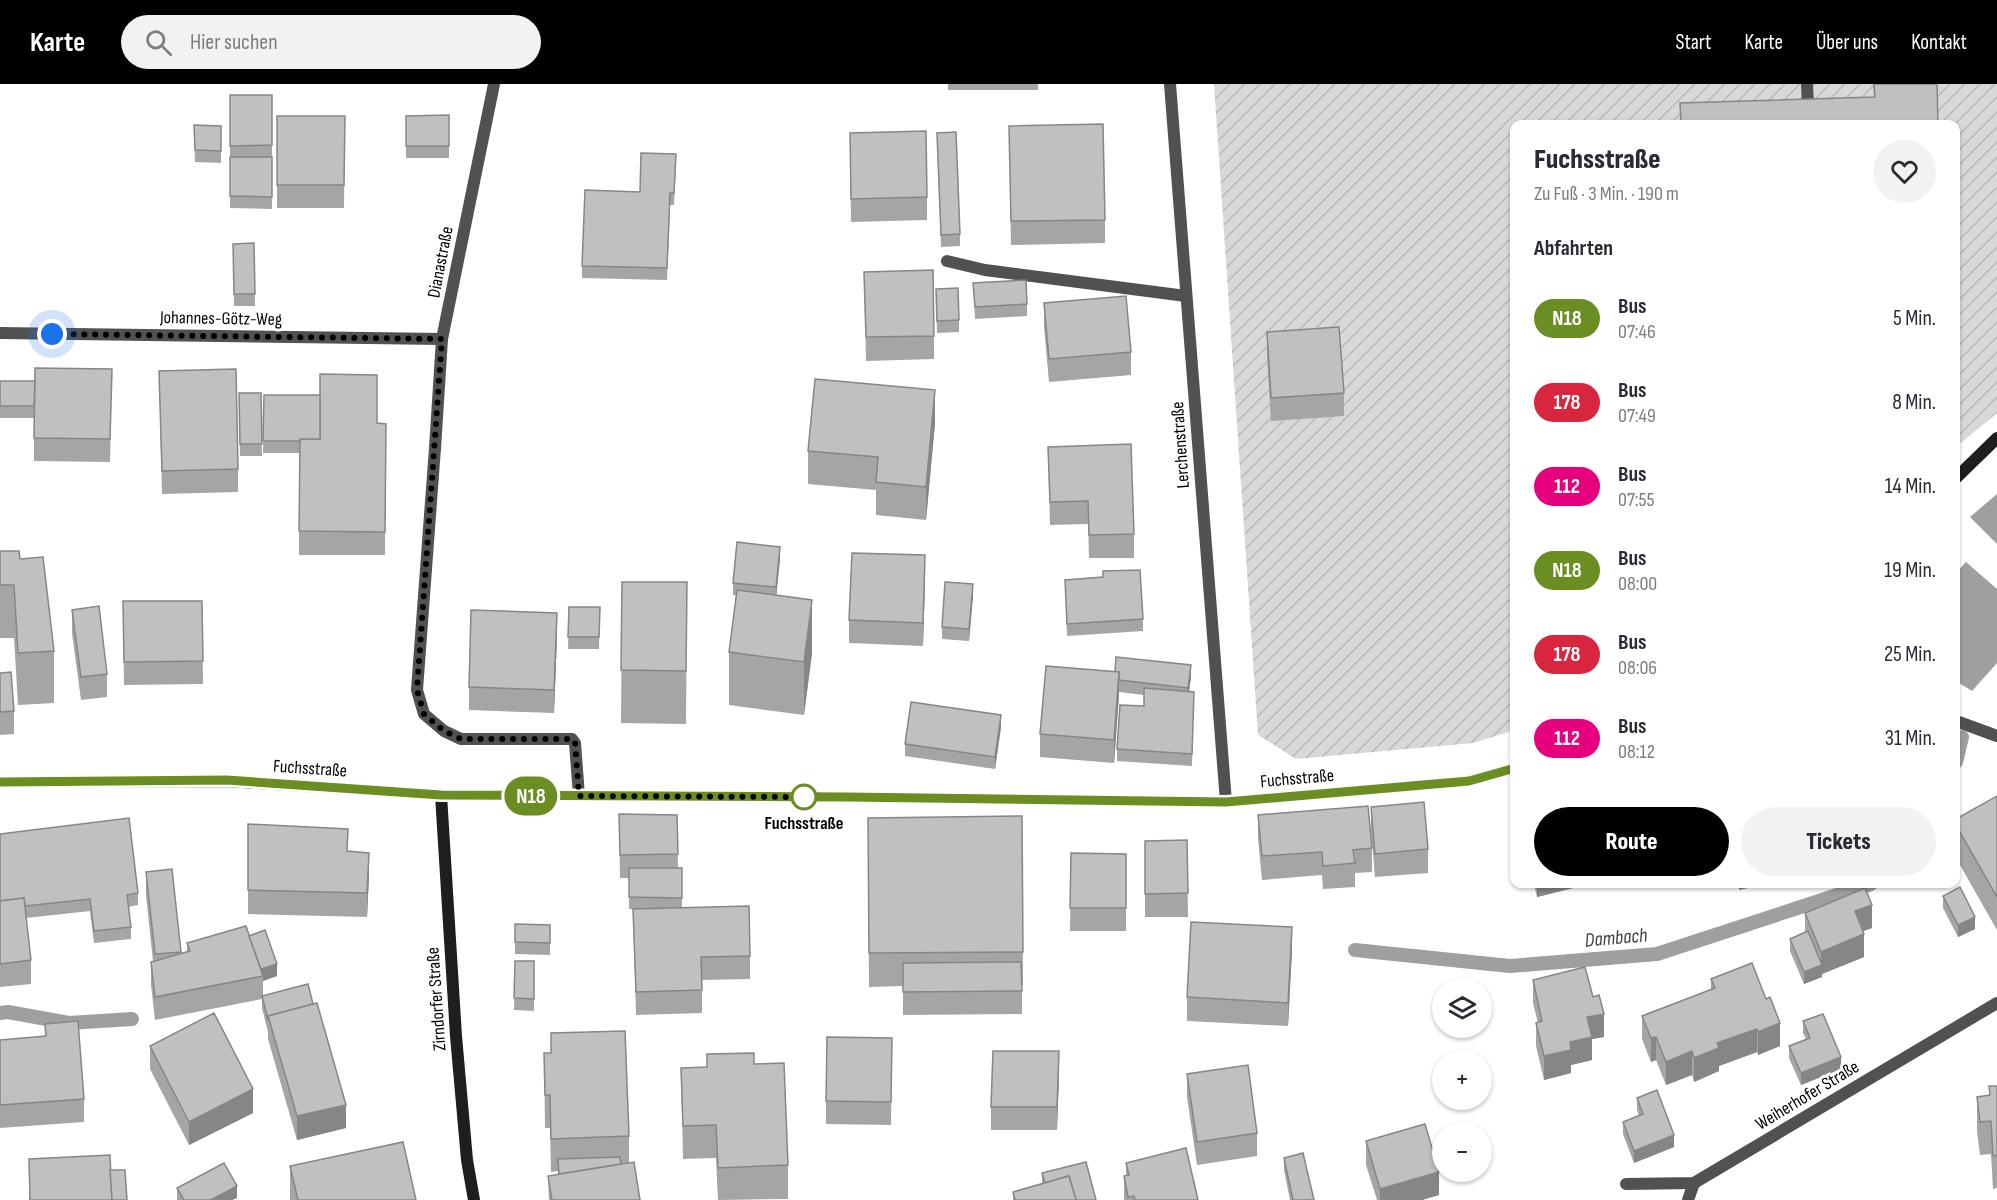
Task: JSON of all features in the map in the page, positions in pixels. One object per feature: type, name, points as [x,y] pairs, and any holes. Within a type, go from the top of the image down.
[{"type":"main road","points":[[1960,474],[1997,438]]},
{"type":"main road","name":"Fuchsstraße","points":[[0,782],[227,780],[441,795],[1226,802],[1469,781],[1510,769]]},
{"type":"main road","name":"Zirndorfer Straße","points":[[441,795],[456,1036],[467,1160],[474,1200]]},
{"type":"street","name":"Dianastraße","points":[[494,84],[442,339],[417,690],[424,714],[444,731],[461,739],[572,739],[575,742],[579,796]]},
{"type":"street","name":"Lerchenstraße","points":[[1170,84],[1226,802]]},
{"type":"street","points":[[1807,84],[1809,120]]},
{"type":"street","points":[[947,261],[985,270],[1186,296]]},
{"type":"street","name":"Johannes-Götz-Weg","points":[[0,333],[442,339]]},
{"type":"street","points":[[1960,722],[1997,736]]},
{"type":"street","name":"Weiherhofer Straße","points":[[1626,1184],[1694,1183],[1997,1003]]},
{"type":"street","points":[[1688,1200],[1694,1183]]},
{"type":"shaded area","points":[[1214,84],[1997,84],[1997,413],[1960,444],[1960,120],[1510,120],[1510,732],[1473,743],[1296,759],[1258,735]]},
{"type":"shaded area","points":[[1997,494],[1997,544],[1970,517]]},
{"type":"shaded area","points":[[1966,562],[1997,589],[1997,663],[1972,691],[1960,684],[1960,569]]},
{"type":"building","points":[[1874,84],[1937,84],[1938,120],[1681,120],[1680,103],[1875,97]]},
{"type":"building","points":[[230,95],[272,95],[272,145],[230,146]]},
{"type":"building","points":[[449,115],[449,146],[406,146],[406,116]]},
{"type":"building","points":[[277,116],[345,116],[344,185],[277,185]]},
{"type":"building","points":[[1103,124],[1105,220],[1011,221],[1009,126]]},
{"type":"building","points":[[194,125],[221,126],[221,151],[195,150]]},
{"type":"building","points":[[926,131],[927,197],[851,199],[850,133]]},
{"type":"building","points":[[956,132],[960,234],[941,235],[937,133]]},
{"type":"building","points":[[641,153],[676,154],[674,193],[670,193],[667,268],[582,266],[585,190],[640,192]]},
{"type":"building","points":[[230,157],[272,157],[272,197],[230,196]]},
{"type":"building","points":[[254,243],[255,294],[234,294],[233,244]]},
{"type":"building","points":[[933,270],[934,336],[866,337],[864,272]]},
{"type":"building","points":[[1026,280],[1027,304],[975,307],[973,283]]},
{"type":"building","points":[[958,288],[959,320],[937,321],[936,289]]},
{"type":"building","points":[[1126,296],[1131,352],[1049,359],[1044,303]]},
{"type":"building","points":[[1339,327],[1344,393],[1271,398],[1267,332]]},
{"type":"building","points":[[35,368],[112,369],[110,439],[34,438]]},
{"type":"building","points":[[236,369],[238,469],[162,471],[159,371]]},
{"type":"building","points":[[320,374],[377,375],[377,423],[386,424],[385,532],[299,531],[300,439],[320,439]]},
{"type":"building","points":[[815,379],[935,390],[926,487],[876,482],[878,457],[808,451]]},
{"type":"building","points":[[0,381],[35,381],[34,406],[0,406]]},
{"type":"building","points":[[239,393],[261,393],[262,444],[240,444]]},
{"type":"building","points":[[264,395],[320,395],[320,439],[263,441]]},
{"type":"building","points":[[1131,444],[1134,534],[1089,535],[1088,501],[1050,502],[1048,447]]},
{"type":"building","points":[[737,542],[780,547],[776,587],[733,583]]},
{"type":"building","points":[[0,551],[19,551],[20,559],[43,557],[54,651],[18,653],[14,585],[0,585]]},
{"type":"building","points":[[852,553],[925,555],[923,623],[849,620]]},
{"type":"building","points":[[1140,570],[1143,619],[1067,624],[1065,580],[1103,577],[1103,571]]},
{"type":"building","points":[[622,582],[687,582],[686,671],[621,670]]},
{"type":"building","points":[[945,582],[973,584],[969,629],[942,627]]},
{"type":"building","points":[[737,590],[812,600],[804,662],[729,652]]},
{"type":"building","points":[[123,601],[202,601],[203,661],[124,662]]},
{"type":"building","points":[[99,606],[107,674],[81,677],[72,610]]},
{"type":"building","points":[[569,607],[600,607],[599,637],[568,637]]},
{"type":"building","points":[[471,610],[557,613],[554,690],[469,687]]},
{"type":"building","points":[[1116,657],[1191,665],[1188,688],[1119,680],[1119,672],[1115,672]]},
{"type":"building","points":[[1046,666],[1119,672],[1114,740],[1040,734]]},
{"type":"building","points":[[11,672],[14,711],[0,712],[0,673]]},
{"type":"building","points":[[1144,688],[1194,692],[1192,754],[1117,749],[1120,705],[1144,706]]},
{"type":"building","points":[[911,702],[1001,715],[995,757],[905,744]]},
{"type":"building","points":[[1997,796],[1997,897],[1960,832],[1960,817]]},
{"type":"building","points":[[1424,802],[1428,849],[1375,854],[1371,807]]},
{"type":"building","points":[[1368,806],[1372,848],[1353,850],[1355,863],[1323,866],[1322,852],[1262,856],[1258,815]]},
{"type":"building","points":[[619,814],[677,815],[678,854],[620,855]]},
{"type":"building","points":[[1022,816],[1023,952],[869,953],[868,818]]},
{"type":"building","points":[[129,818],[138,893],[127,895],[131,927],[94,931],[90,899],[25,906],[24,898],[0,901],[0,834]]},
{"type":"building","points":[[248,824],[348,829],[347,851],[369,853],[367,893],[248,890]]},
{"type":"building","points":[[1187,840],[1188,893],[1145,894],[1145,841]]},
{"type":"building","points":[[1071,853],[1126,854],[1126,908],[1070,908]]},
{"type":"building","points":[[629,868],[682,868],[682,898],[629,897]]},
{"type":"building","points":[[172,869],[181,952],[155,954],[146,872]]},
{"type":"building","points":[[1960,887],[1975,917],[1958,925],[1943,896]]},
{"type":"building","points":[[1865,888],[1872,905],[1855,911],[1864,934],[1821,952],[1805,913]]},
{"type":"building","points":[[24,898],[31,960],[0,964],[0,901]]},
{"type":"building","points":[[749,906],[750,956],[701,957],[702,990],[636,992],[633,909]]},
{"type":"building","points":[[1191,922],[1292,927],[1288,1003],[1187,997]]},
{"type":"building","points":[[515,924],[550,925],[550,943],[515,942]]},
{"type":"building","points":[[246,926],[263,976],[155,997],[151,962],[190,951],[187,943]]},
{"type":"building","points":[[265,930],[277,964],[261,969],[249,936]]},
{"type":"building","points":[[1808,931],[1822,965],[1804,972],[1790,939]]},
{"type":"building","points":[[515,961],[534,961],[534,999],[514,998]]},
{"type":"building","points":[[1021,962],[1022,991],[903,992],[903,963]]},
{"type":"building","points":[[1752,963],[1766,999],[1770,997],[1780,1023],[1758,1032],[1757,1029],[1717,1043],[1719,1048],[1694,1058],[1692,1051],[1666,1062],[1656,1037],[1651,1038],[1642,1016],[1715,988],[1711,979]]},
{"type":"building","points":[[1585,967],[1593,997],[1599,995],[1604,1014],[1587,1017],[1592,1037],[1570,1042],[1571,1050],[1544,1056],[1536,1023],[1542,1021],[1533,980]]},
{"type":"building","points":[[308,984],[313,1004],[268,1016],[268,1020],[262,996]]},
{"type":"building","points":[[317,1003],[346,1105],[297,1116],[268,1016]]},
{"type":"building","points":[[214,1013],[253,1089],[189,1122],[150,1046]]},
{"type":"building","points":[[1823,1014],[1841,1057],[1801,1073],[1789,1046],[1810,1038],[1803,1021]]},
{"type":"building","points":[[78,1021],[84,1099],[0,1105],[0,1040],[46,1036],[45,1024]]},
{"type":"building","points":[[625,1031],[629,1136],[551,1139],[550,1095],[545,1095],[544,1053],[551,1053],[551,1033]]},
{"type":"building","points":[[827,1037],[892,1038],[891,1102],[826,1101]]},
{"type":"building","points":[[993,1051],[1059,1051],[1057,1107],[991,1107]]},
{"type":"building","points":[[754,1053],[754,1064],[784,1063],[788,1165],[718,1168],[716,1125],[683,1126],[681,1068],[707,1067],[707,1054]]},
{"type":"building","points":[[1248,1065],[1257,1133],[1197,1142],[1187,1074]]},
{"type":"building","points":[[1989,1086],[1997,1086],[1997,1155],[1993,1156],[1991,1121],[1980,1122],[1977,1097],[1990,1095]]},
{"type":"building","points":[[1657,1090],[1674,1135],[1634,1151],[1623,1122],[1643,1114],[1637,1098]]},
{"type":"building","points":[[1425,1124],[1432,1148],[1432,1174],[1380,1189],[1366,1141]]},
{"type":"building","points":[[403,1142],[416,1200],[298,1200],[290,1166]]},
{"type":"building","points":[[1186,1148],[1198,1200],[1135,1200],[1134,1196],[1128,1197],[1124,1176],[1129,1175],[1126,1163]]},
{"type":"building","points":[[1303,1153],[1314,1200],[1293,1200],[1284,1158]]},
{"type":"building","points":[[110,1155],[112,1200],[30,1200],[29,1159]]},
{"type":"building","points":[[620,1157],[621,1164],[559,1174],[558,1159]]},
{"type":"building","points":[[634,1162],[640,1200],[552,1200],[548,1176]]},
{"type":"building","points":[[1086,1162],[1096,1200],[1076,1200],[1069,1176],[1045,1183],[1042,1173]]},
{"type":"building","points":[[224,1163],[237,1186],[211,1200],[184,1200],[177,1188]]},
{"type":"building","points":[[110,1170],[125,1170],[127,1200],[112,1200]]},
{"type":"building","points":[[1069,1176],[1076,1200],[1015,1200],[1013,1192]]},
{"type":"waterway","name":"Dambach","points":[[1960,745],[1962,737]]},
{"type":"waterway","name":"Dambach","points":[[1355,950],[1510,966],[1657,954],[1859,888]]},
{"type":"waterway","name":"Dambach","points":[[0,1013],[8,1012],[69,1023],[132,1019]]},
{"type":"bus line","name":"N18","points":[[0,782],[227,780],[441,795],[1226,802],[1469,781],[1510,769]]},
{"type":"place","name":"Fuchsstraße","points":[[804,797]]},
{"type":"route","points":[[52,334],[442,339],[417,690],[424,714],[444,731],[461,739],[572,739],[575,742],[579,796],[804,797]]}]
